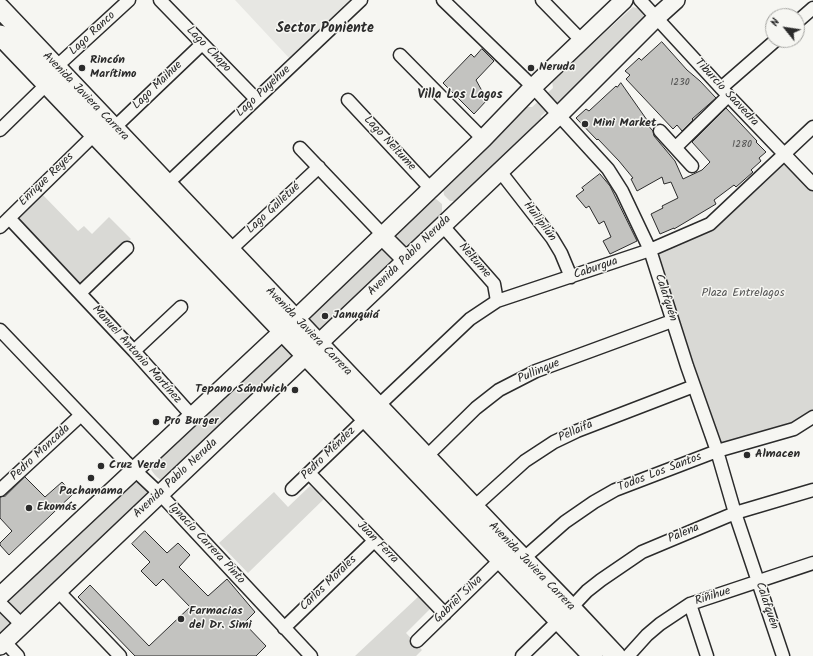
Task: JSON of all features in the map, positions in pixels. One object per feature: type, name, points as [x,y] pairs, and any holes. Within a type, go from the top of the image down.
[{"type":"main road","points":[[0,596],[193,417],[483,139],[533,87],[624,0]]},
{"type":"main road","name":"Avenida Pablo Neruda","points":[[2,644],[499,170],[558,116],[676,0]]},
{"type":"main road","name":"Avenida Javiera Carrera","points":[[0,8],[230,250],[289,325]]},
{"type":"main road","name":"Avenida Javiera Carrera","points":[[0,35],[145,186],[289,325],[376,412],[426,457],[474,507],[523,559],[571,616],[593,656]]},
{"type":"main road","points":[[52,89],[55,90],[53,80],[56,67]]},
{"type":"main road","points":[[145,186],[167,184]]},
{"type":"main road","points":[[383,235],[402,256],[402,264]]},
{"type":"main road","name":"Avenida Javiera Carrera","points":[[376,412],[501,559],[571,616],[616,656]]},
{"type":"main road","points":[[501,559],[506,541]]},
{"type":"street","points":[[0,8],[8,0]]},
{"type":"street","name":"Lago Ranco","points":[[56,67],[129,0]]},
{"type":"street","name":"Lago Chapo","points":[[160,0],[256,99]]},
{"type":"street","name":"Lago Puyehue","points":[[167,184],[361,0]]},
{"type":"street","name":"Calafquén","points":[[443,0],[533,87],[608,169],[622,191],[650,250],[672,321],[717,451],[735,514],[783,656]]},
{"type":"street","points":[[542,0],[581,40]]},
{"type":"street","name":"Tiburcio Saavedra","points":[[640,0],[813,184]]},
{"type":"street","points":[[805,15],[813,8]]},
{"type":"street","name":"Lago Maihue","points":[[114,128],[202,44]]},
{"type":"street","points":[[676,147],[725,92],[768,48]]},
{"type":"street","points":[[400,55],[483,139]]},
{"type":"street","points":[[0,130],[52,89]]},
{"type":"street","name":"Lago Neltume","points":[[348,100],[431,189]]},
{"type":"street","name":"Caburgua","points":[[376,412],[470,319],[497,301],[650,250],[710,224],[813,128]]},
{"type":"street","points":[[660,131],[692,166]]},
{"type":"street","name":"Enrique Reyes","points":[[4,222],[95,134]]},
{"type":"street","points":[[300,148],[383,235]]},
{"type":"street","name":"Lago Galletué","points":[[230,250],[318,167]]},
{"type":"street","name":"Huilipilún","points":[[499,170],[552,238],[561,253],[571,277]]},
{"type":"street","name":"Manuel Antonio Martínez","points":[[4,222],[80,293],[193,417]]},
{"type":"street","name":"Neltume","points":[[442,225],[494,284],[497,301]]},
{"type":"street","points":[[80,293],[127,248]]},
{"type":"street","points":[[134,351],[181,308]]},
{"type":"street","name":"Pullinque","points":[[426,457],[476,408],[499,390],[536,371],[672,321]]},
{"type":"street","name":"Ignacio Carrera Pinto","points":[[0,330],[81,416],[160,494],[284,628],[304,654]]},
{"type":"street","name":"Pellaifa","points":[[474,507],[525,461],[554,442],[577,431],[694,386]]},
{"type":"street","name":"Pedro Méndez","points":[[292,489],[376,412]]},
{"type":"street","name":"Pedro Moncada","points":[[3,483],[81,416]]},
{"type":"street","name":"Todos Los Santos","points":[[523,559],[565,522],[594,502],[615,490],[717,451],[794,429],[813,417]]},
{"type":"street","name":"Juan Ferra","points":[[309,473],[445,614]]},
{"type":"street","name":"Palena","points":[[522,656],[571,616],[587,591],[642,552],[735,514],[813,490]]},
{"type":"street","name":"Carlos Morales","points":[[284,628],[374,541]]},
{"type":"street","name":"Gabriel Silva","points":[[417,641],[501,559]]},
{"type":"street","name":"Riñihue","points":[[628,656],[660,624],[690,604],[813,563]]},
{"type":"street","points":[[58,591],[120,656]]},
{"type":"street","points":[[0,603],[22,625]]},
{"type":"street","points":[[690,604],[707,656]]},
{"type":"street","points":[[2,644],[18,656]]},
{"type":"shaded area","points":[[235,0],[353,0],[290,59]]},
{"type":"green space","points":[[633,7],[640,9],[646,20],[569,98],[560,100],[541,116],[540,123],[458,201],[450,201],[444,195],[443,187],[526,107],[532,107],[553,88],[552,81]]},
{"type":"green space","name":"Plaza Entrelagos","points":[[784,162],[813,191],[813,412],[792,425],[721,445],[692,364],[657,253],[713,229]]},
{"type":"green space","points":[[41,193],[78,231],[84,226],[92,234],[109,217],[131,239],[82,285],[16,217]]},
{"type":"green space","points":[[431,198],[436,199],[442,204],[442,218],[326,328],[319,330],[310,326],[308,317]]},
{"type":"green space","points":[[283,338],[299,356],[164,482],[157,477],[149,465]]},
{"type":"green space","points":[[134,479],[147,491],[150,496],[0,639],[0,606]]},
{"type":"green space","points":[[310,486],[325,498],[248,573],[219,543],[274,492],[288,507]]},
{"type":"green space","points":[[419,596],[431,608],[406,633],[422,650],[416,656],[355,656]]},
{"type":"building","points":[[662,42],[687,70],[716,98],[692,119],[693,120],[682,131],[677,125],[673,129],[626,79],[630,75],[625,71],[639,58],[641,60]]},
{"type":"building","points":[[482,49],[494,61],[476,80],[487,100],[474,114],[443,83],[471,54],[474,57]]},
{"type":"building","points":[[621,83],[647,120],[645,122],[653,131],[654,136],[675,161],[683,179],[702,170],[710,162],[692,142],[726,108],[766,152],[759,158],[761,161],[751,170],[753,172],[736,187],[734,185],[714,200],[716,204],[674,229],[660,234],[651,214],[663,208],[662,206],[678,198],[671,182],[664,184],[662,177],[637,191],[631,179],[633,178],[619,161],[576,118],[586,109],[589,111]]},
{"type":"building","points":[[600,174],[610,186],[637,241],[610,254],[603,241],[611,237],[604,221],[599,224],[589,206],[586,208],[576,196],[584,190],[582,188]]},
{"type":"building","name":"Ekomás","points":[[25,477],[45,497],[62,482],[73,494],[9,555],[0,545],[0,543],[12,531],[0,518],[0,497],[5,496]]},
{"type":"building","points":[[145,531],[167,553],[178,543],[190,555],[179,567],[208,596],[227,579],[255,612],[244,623],[266,646],[256,656],[135,656],[78,597],[90,585],[149,646],[190,607],[163,579],[156,586],[141,571],[150,562],[132,544]]},
{"type":"place","name":"Rincón Marítimo","points":[[82,68]]},
{"type":"place","name":"Neruda","points":[[531,68]]},
{"type":"place","name":"Mini Market","points":[[585,124]]},
{"type":"place","name":"Januquiá","points":[[325,316]]},
{"type":"place","name":"Tepano Sándwich","points":[[295,390]]},
{"type":"place","name":"Pro Burger","points":[[156,422]]},
{"type":"place","name":"Almacen","points":[[747,455]]},
{"type":"place","name":"Cruz Verde","points":[[101,466]]},
{"type":"place","name":"Pachamama","points":[[91,478]]},
{"type":"place","name":"Ekomás","points":[[29,508]]},
{"type":"place","name":"Farmacias del Dr. Simi","points":[[181,619]]},
{"type":"district","name":"Sector Poniente","points":[[325,30]]},
{"type":"district","name":"Villa Los Lagos","points":[[460,96]]}]
